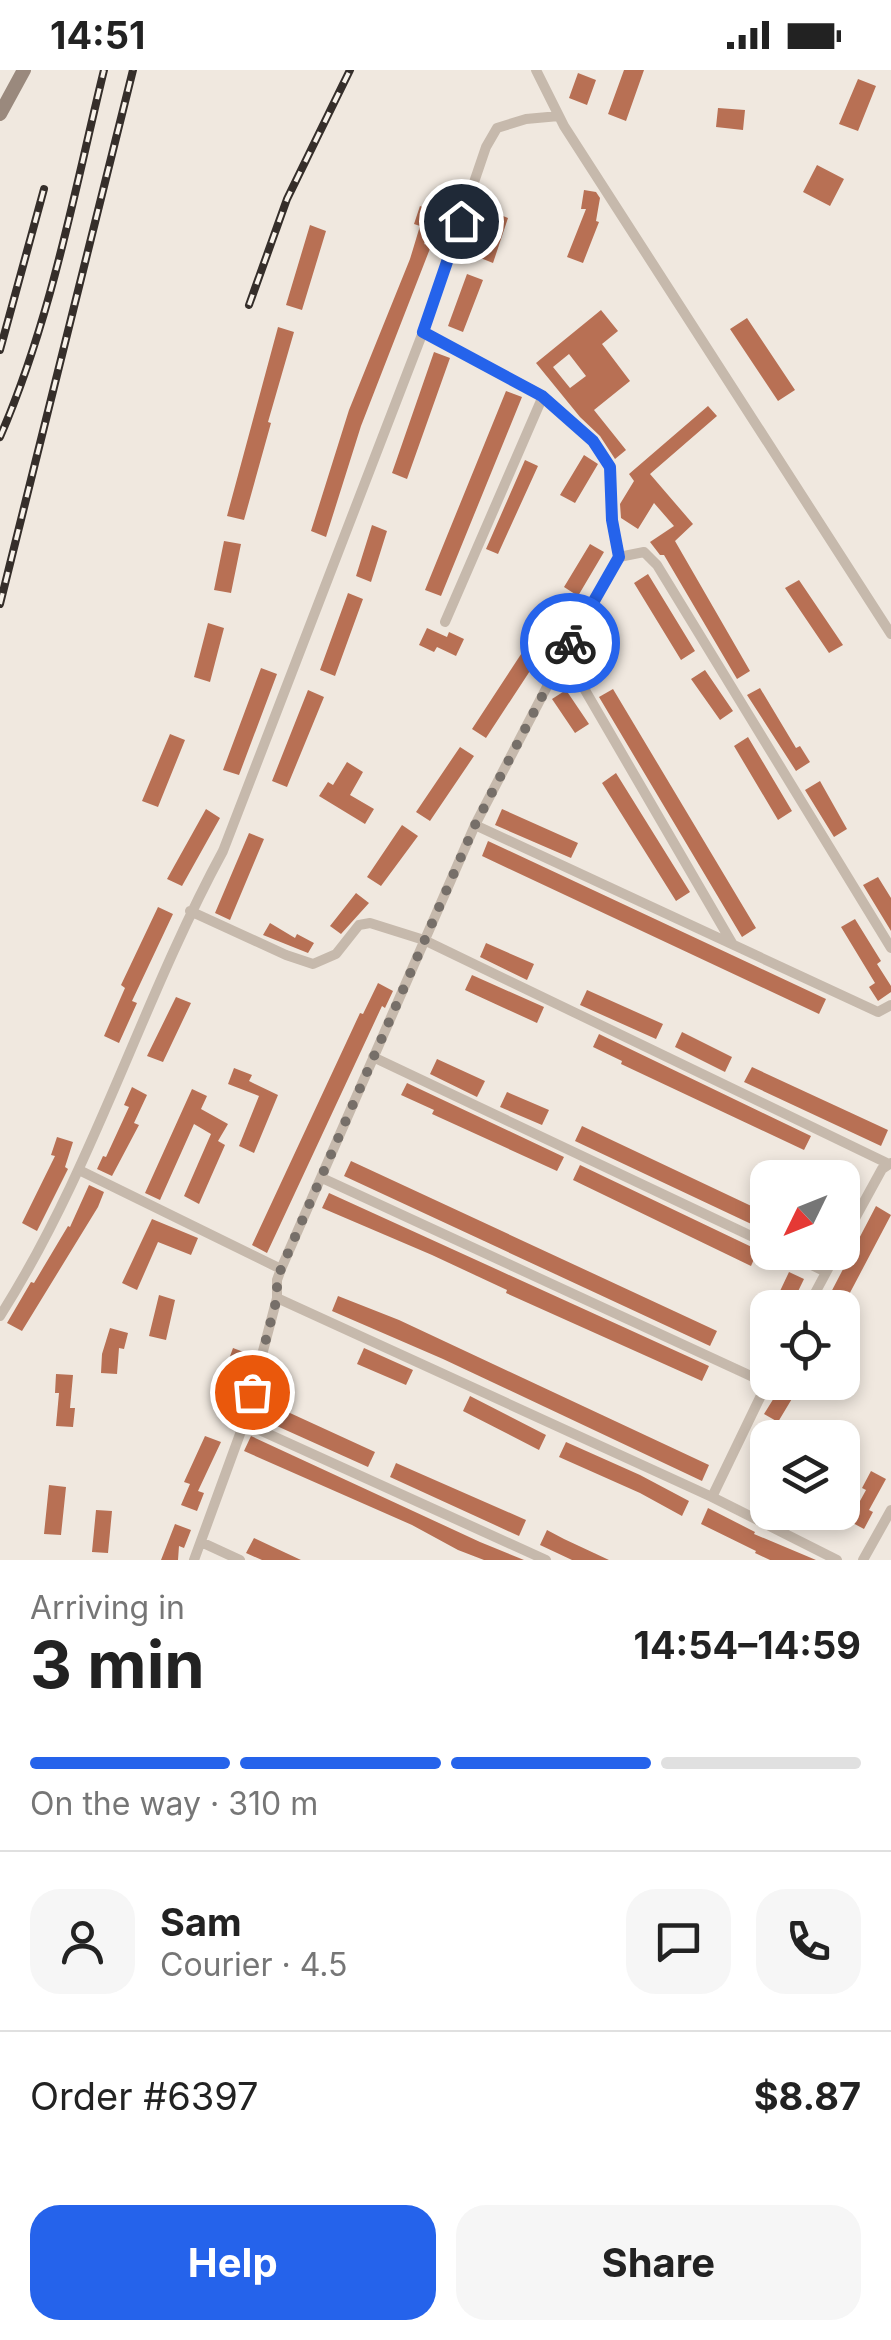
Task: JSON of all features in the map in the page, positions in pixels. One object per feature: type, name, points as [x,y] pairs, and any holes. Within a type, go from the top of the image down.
[{"type":"main road","points":[[0,114],[24,70]]},
{"type":"street","points":[[536,70],[559,116],[891,634]]},
{"type":"street","points":[[0,1316],[34,1263],[79,1170],[190,911],[222,850],[423,332],[486,147],[497,128],[559,116]]},
{"type":"street","points":[[194,1560],[244,1423],[281,1269],[475,825],[619,557],[612,520],[610,467],[593,441],[542,396],[423,332]]},
{"type":"street","points":[[445,622],[542,396]]},
{"type":"street","points":[[619,557],[644,552],[658,565],[891,948]]},
{"type":"street","points":[[564,654],[733,944]]},
{"type":"street","points":[[475,825],[878,1012],[891,1006]]},
{"type":"street","points":[[190,911],[286,956],[313,964],[336,954],[359,925],[370,922],[424,940],[890,1163],[882,1169],[860,1209]]},
{"type":"street","points":[[373,1057],[750,1235]]},
{"type":"street","points":[[79,1170],[281,1269]]},
{"type":"street","points":[[322,1178],[750,1374]]},
{"type":"street","points":[[816,1290],[826,1272],[822,1270]]},
{"type":"street","points":[[277,1298],[712,1497],[837,1560]]},
{"type":"street","points":[[712,1497],[758,1400]]},
{"type":"street","points":[[244,1423],[546,1560]]},
{"type":"street","points":[[862,1560],[891,1510]]},
{"type":"street","points":[[201,1542],[240,1560]]},
{"type":"building","points":[[624,70],[644,70],[626,121],[608,114]]},
{"type":"building","points":[[578,73],[596,80],[587,105],[569,98]]},
{"type":"building","points":[[858,79],[876,86],[858,131],[839,124]]},
{"type":"building","points":[[718,108],[745,110],[743,130],[716,127]]},
{"type":"building","points":[[817,165],[844,179],[830,206],[803,192]]},
{"type":"building","points":[[584,190],[596,192],[600,198],[596,221],[599,222],[583,263],[567,257],[586,209],[581,209]]},
{"type":"building","points":[[420,206],[436,212],[424,244],[431,246],[361,426],[326,537],[311,531],[349,410],[410,259],[420,226],[414,224]]},
{"type":"building","points":[[493,212],[508,218],[493,263],[478,257]]},
{"type":"building","points":[[310,225],[326,231],[302,310],[286,305]]},
{"type":"building","points":[[467,274],[483,280],[463,332],[448,326]]},
{"type":"building","points":[[601,310],[618,331],[602,344],[630,381],[594,410],[626,450],[615,459],[600,436],[536,363]],"holes":[[[569,354],[586,376],[570,388],[553,367]]]},
{"type":"building","points":[[747,318],[795,390],[778,401],[730,329]]},
{"type":"building","points":[[278,327],[294,332],[244,520],[227,516]]},
{"type":"building","points":[[434,352],[450,358],[407,479],[392,473]]},
{"type":"building","points":[[506,391],[522,397],[441,596],[425,590]]},
{"type":"building","points":[[708,406],[717,416],[650,474],[693,524],[675,541],[750,671],[737,679],[664,555],[650,542],[674,526],[654,503],[638,529],[621,518],[620,504],[634,481],[629,474]]},
{"type":"building","points":[[584,455],[598,464],[575,503],[560,495]]},
{"type":"building","points":[[525,460],[538,466],[498,554],[486,549]]},
{"type":"building","points":[[372,525],[387,531],[371,582],[356,576]]},
{"type":"building","points":[[224,541],[241,544],[231,593],[214,590]]},
{"type":"building","points":[[590,544],[604,552],[578,596],[564,587]]},
{"type":"building","points":[[648,574],[695,651],[681,660],[634,583]]},
{"type":"building","points":[[799,580],[843,645],[829,653],[785,588]]},
{"type":"building","points":[[348,593],[363,599],[335,676],[320,670]]},
{"type":"building","points":[[208,623],[224,628],[210,682],[194,677]]},
{"type":"building","points":[[427,628],[464,639],[456,656],[437,647],[434,652],[419,645]]},
{"type":"building","points":[[529,642],[543,651],[486,738],[472,729]]},
{"type":"building","points":[[261,668],[277,674],[239,775],[223,770]]},
{"type":"building","points":[[705,670],[733,711],[720,720],[691,679]]},
{"type":"building","points":[[760,688],[796,748],[800,746],[810,762],[796,771],[747,695]]},
{"type":"building","points":[[613,689],[756,928],[742,937],[599,697]]},
{"type":"building","points":[[308,690],[324,697],[287,787],[272,781]]},
{"type":"building","points":[[566,690],[589,724],[575,733],[552,699]]},
{"type":"building","points":[[170,734],[185,740],[158,807],[142,801]]},
{"type":"building","points":[[748,737],[792,811],[778,820],[734,746]]},
{"type":"building","points":[[460,747],[474,756],[430,821],[416,812]]},
{"type":"building","points":[[347,762],[363,772],[350,795],[374,809],[365,824],[319,796],[328,782],[333,785]]},
{"type":"building","points":[[616,773],[690,892],[676,901],[602,783]]},
{"type":"building","points":[[820,781],[847,829],[834,837],[805,790]]},
{"type":"building","points":[[206,809],[220,818],[182,886],[167,879]]},
{"type":"building","points":[[502,809],[578,843],[571,858],[495,825]]},
{"type":"building","points":[[402,825],[418,836],[381,886],[367,877]]},
{"type":"building","points":[[249,833],[264,839],[230,920],[215,913]]},
{"type":"building","points":[[488,841],[826,999],[819,1014],[482,856]]},
{"type":"building","points":[[878,877],[891,898],[891,931],[863,885]]},
{"type":"building","points":[[356,893],[369,903],[341,934],[330,926]]},
{"type":"building","points":[[158,907],[173,914],[132,1001],[137,1003],[119,1043],[104,1036],[125,988],[121,985]]},
{"type":"building","points":[[855,919],[881,961],[877,964],[891,986],[891,992],[878,1001],[869,987],[875,983],[841,927]]},
{"type":"building","points":[[270,923],[295,938],[297,934],[314,943],[308,953],[263,935]]},
{"type":"building","points":[[486,943],[534,964],[527,980],[480,957]]},
{"type":"building","points":[[472,975],[544,1007],[537,1023],[465,990]]},
{"type":"building","points":[[378,983],[393,991],[385,1008],[382,1006],[267,1253],[252,1245],[360,1013],[363,1014]]},
{"type":"building","points":[[587,990],[663,1024],[656,1039],[580,1005]]},
{"type":"building","points":[[176,997],[191,1003],[163,1062],[147,1056]]},
{"type":"building","points":[[682,1032],[732,1057],[725,1072],[675,1047]]},
{"type":"building","points":[[599,1034],[811,1136],[804,1150],[621,1064],[622,1061],[593,1047]]},
{"type":"building","points":[[437,1059],[485,1081],[477,1097],[430,1074]]},
{"type":"building","points":[[752,1067],[888,1130],[881,1146],[744,1082]]},
{"type":"building","points":[[234,1068],[252,1075],[249,1081],[278,1095],[254,1153],[239,1146],[259,1096],[228,1084]]},
{"type":"building","points":[[407,1083],[564,1157],[557,1171],[432,1114],[434,1110],[401,1095]]},
{"type":"building","points":[[132,1087],[147,1095],[134,1123],[139,1125],[112,1176],[97,1169],[129,1107],[124,1105]]},
{"type":"building","points":[[192,1089],[207,1096],[201,1109],[228,1124],[218,1141],[225,1145],[199,1204],[184,1196],[211,1134],[194,1124],[160,1200],[145,1193]]},
{"type":"building","points":[[507,1092],[549,1110],[542,1125],[500,1107]]},
{"type":"building","points":[[582,1126],[750,1205],[750,1224],[575,1141]]},
{"type":"building","points":[[57,1137],[73,1142],[65,1167],[68,1169],[37,1231],[22,1223],[55,1156],[51,1155]]},
{"type":"building","points":[[351,1161],[717,1331],[710,1346],[344,1176]]},
{"type":"building","points":[[580,1165],[750,1246],[750,1266],[573,1180]]},
{"type":"building","points":[[89,1185],[104,1192],[98,1207],[22,1331],[7,1323],[70,1227]]},
{"type":"building","points":[[329,1193],[709,1366],[702,1381],[322,1208]]},
{"type":"building","points":[[876,1206],[891,1215],[851,1290],[832,1290],[843,1270],[860,1270],[860,1237]]},
{"type":"building","points":[[152,1219],[198,1238],[191,1255],[158,1242],[137,1290],[122,1283]]},
{"type":"building","points":[[789,1272],[804,1279],[799,1290],[780,1290]]},
{"type":"building","points":[[159,1295],[175,1300],[166,1340],[149,1336]]},
{"type":"building","points":[[338,1296],[399,1320],[709,1465],[702,1481],[332,1311]]},
{"type":"building","points":[[110,1328],[128,1333],[124,1349],[119,1348],[117,1374],[101,1373]]},
{"type":"building","points":[[233,1348],[249,1354],[233,1398],[217,1392]]},
{"type":"building","points":[[364,1348],[413,1370],[406,1385],[357,1364]]},
{"type":"building","points":[[56,1374],[73,1375],[73,1427],[56,1426]]},
{"type":"building","points":[[470,1396],[546,1435],[539,1450],[463,1411]]},
{"type":"building","points":[[773,1400],[791,1400],[779,1420],[764,1414]]},
{"type":"building","points":[[266,1402],[375,1452],[368,1467],[259,1418]]},
{"type":"building","points":[[205,1436],[221,1442],[198,1491],[204,1493],[197,1511],[181,1505],[190,1484],[184,1482]]},
{"type":"building","points":[[251,1436],[524,1560],[484,1560],[458,1550],[412,1525],[244,1451]]},
{"type":"building","points":[[566,1442],[689,1501],[682,1516],[559,1457]]},
{"type":"building","points":[[396,1463],[526,1520],[519,1536],[390,1477]]},
{"type":"building","points":[[871,1471],[886,1479],[869,1510],[873,1512],[864,1529],[860,1527],[860,1501],[866,1490],[862,1488]]},
{"type":"building","points":[[49,1485],[66,1487],[61,1535],[44,1534]]},
{"type":"building","points":[[708,1508],[754,1534],[816,1560],[770,1560],[701,1524]]},
{"type":"building","points":[[96,1510],[112,1511],[108,1553],[92,1552]]},
{"type":"building","points":[[175,1524],[191,1530],[184,1548],[179,1546],[178,1560],[161,1560]]},
{"type":"building","points":[[547,1530],[609,1560],[572,1560],[540,1545]]},
{"type":"building","points":[[254,1538],[301,1560],[262,1560],[246,1553]]},
{"type":"railway","points":[[0,437],[34,348],[104,70]]},
{"type":"railway","points":[[0,604],[133,70]]},
{"type":"railway","points":[[249,305],[287,199],[350,70]]},
{"type":"railway","points":[[0,350],[44,189]]},
{"type":"way so far","points":[[252,1392],[281,1269],[475,825],[570,643]]},
{"type":"route","points":[[461,221],[423,332],[542,396],[593,441],[610,467],[612,520],[619,557],[570,643]]}]
